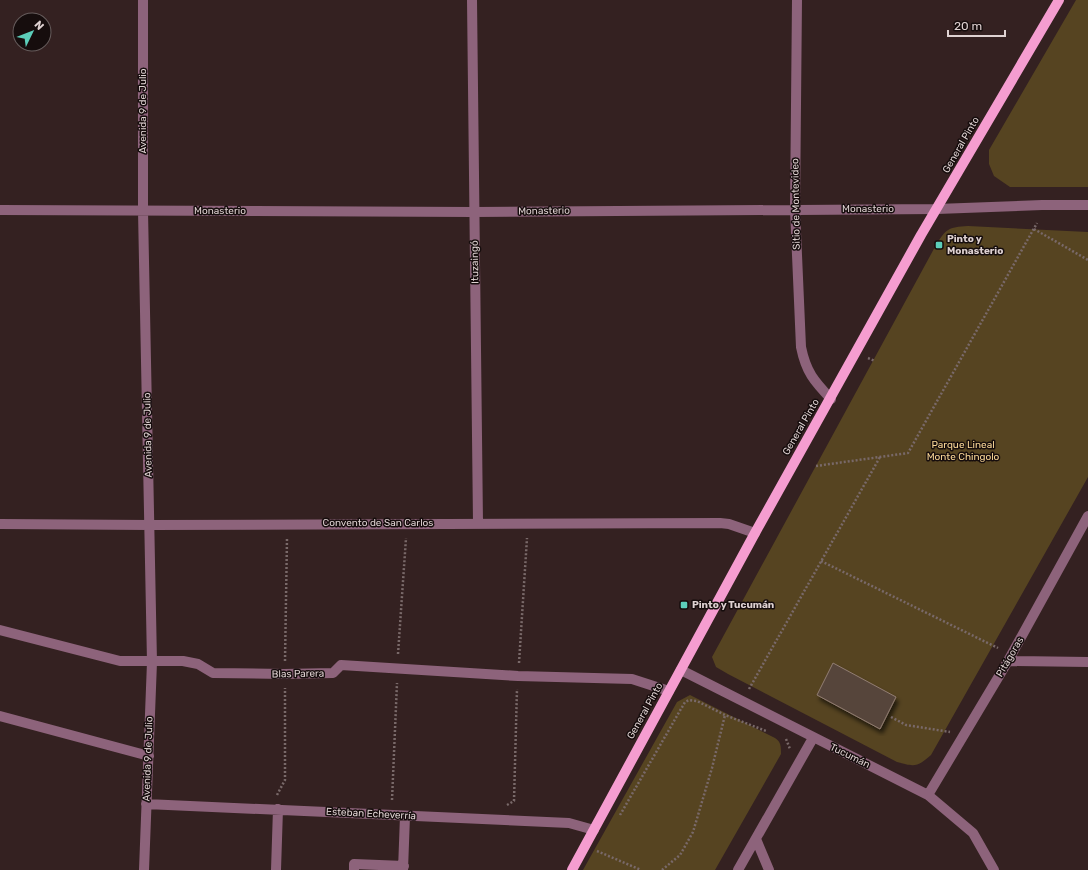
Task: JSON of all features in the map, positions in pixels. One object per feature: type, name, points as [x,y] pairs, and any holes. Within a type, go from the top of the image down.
[{"type":"main road","name":"General Pinto","points":[[572,870],[755,533],[921,235],[1059,0]]},
{"type":"street","name":"Avenida 9 de Julio","points":[[144,0],[143,211],[152,662],[144,870]]},
{"type":"street","name":"Ituzaingó","points":[[472,0],[478,523]]},
{"type":"street","name":"Sitio de Montevideo","points":[[797,0],[795,209],[801,347],[805,364],[812,379],[830,399]]},
{"type":"street","name":"Monasterio","points":[[0,210],[474,212],[937,209],[1042,205],[1088,205]]},
{"type":"street","name":"Pitágoras","points":[[928,795],[1008,662],[1088,516]]},
{"type":"street","name":"Convento de San Carlos","points":[[0,524],[150,525],[720,523],[729,524],[755,533]]},
{"type":"street","name":"Blas Parera","points":[[0,630],[120,661],[183,661],[198,664],[213,673],[333,673],[341,665],[518,676],[632,679],[669,691]]},
{"type":"street","points":[[1008,662],[1088,662]]},
{"type":"street","name":"Tucumán","points":[[681,670],[928,795],[960,820],[973,833],[994,870]]},
{"type":"street","points":[[0,716],[149,756]]},
{"type":"street","points":[[738,870],[814,738]]},
{"type":"street","name":"Esteban Echeverría","points":[[146,804],[568,823],[594,830]]},
{"type":"street","points":[[276,870],[278,809]]},
{"type":"street","points":[[354,870],[354,864],[404,868],[405,816]]},
{"type":"street","points":[[756,839],[769,870]]},
{"type":"path","points":[[816,466],[908,453],[1037,223]]},
{"type":"path","points":[[1034,229],[1088,260]]},
{"type":"path","points":[[749,689],[880,456]]},
{"type":"path","points":[[502,808],[514,800],[518,676],[528,523]]},
{"type":"path","points":[[821,561],[999,648]]},
{"type":"path","points":[[619,818],[685,702],[689,700],[697,701],[725,715],[772,734]]},
{"type":"path","points":[[662,870],[680,855],[693,832],[712,768],[725,715]]},
{"type":"path","points":[[891,717],[906,725],[951,733]]},
{"type":"path","points":[[779,736],[786,739],[790,748],[788,753]]},
{"type":"path","points":[[586,846],[641,870]]},
{"type":"path","points":[[596,858],[603,846]]},
{"type":"green space","points":[[1076,0],[1088,0],[1088,187],[1010,187],[994,176],[989,164],[989,150]]},
{"type":"green space","name":"Parque Lineal Monte Chingolo","points":[[968,226],[1088,232],[1088,477],[931,755],[919,764],[908,765],[897,762],[728,674],[716,667],[712,657],[936,245],[942,235],[948,230],[956,227]]},
{"type":"green space","points":[[690,695],[775,738],[781,746],[781,754],[715,870],[583,870],[677,702]]},
{"type":"building","points":[[833,663],[896,697],[880,729],[817,695]]},
{"type":"place","name":"Pinto y Monasterio","points":[[939,245]]},
{"type":"place","name":"Pinto y Tucumán","points":[[684,605]]}]
